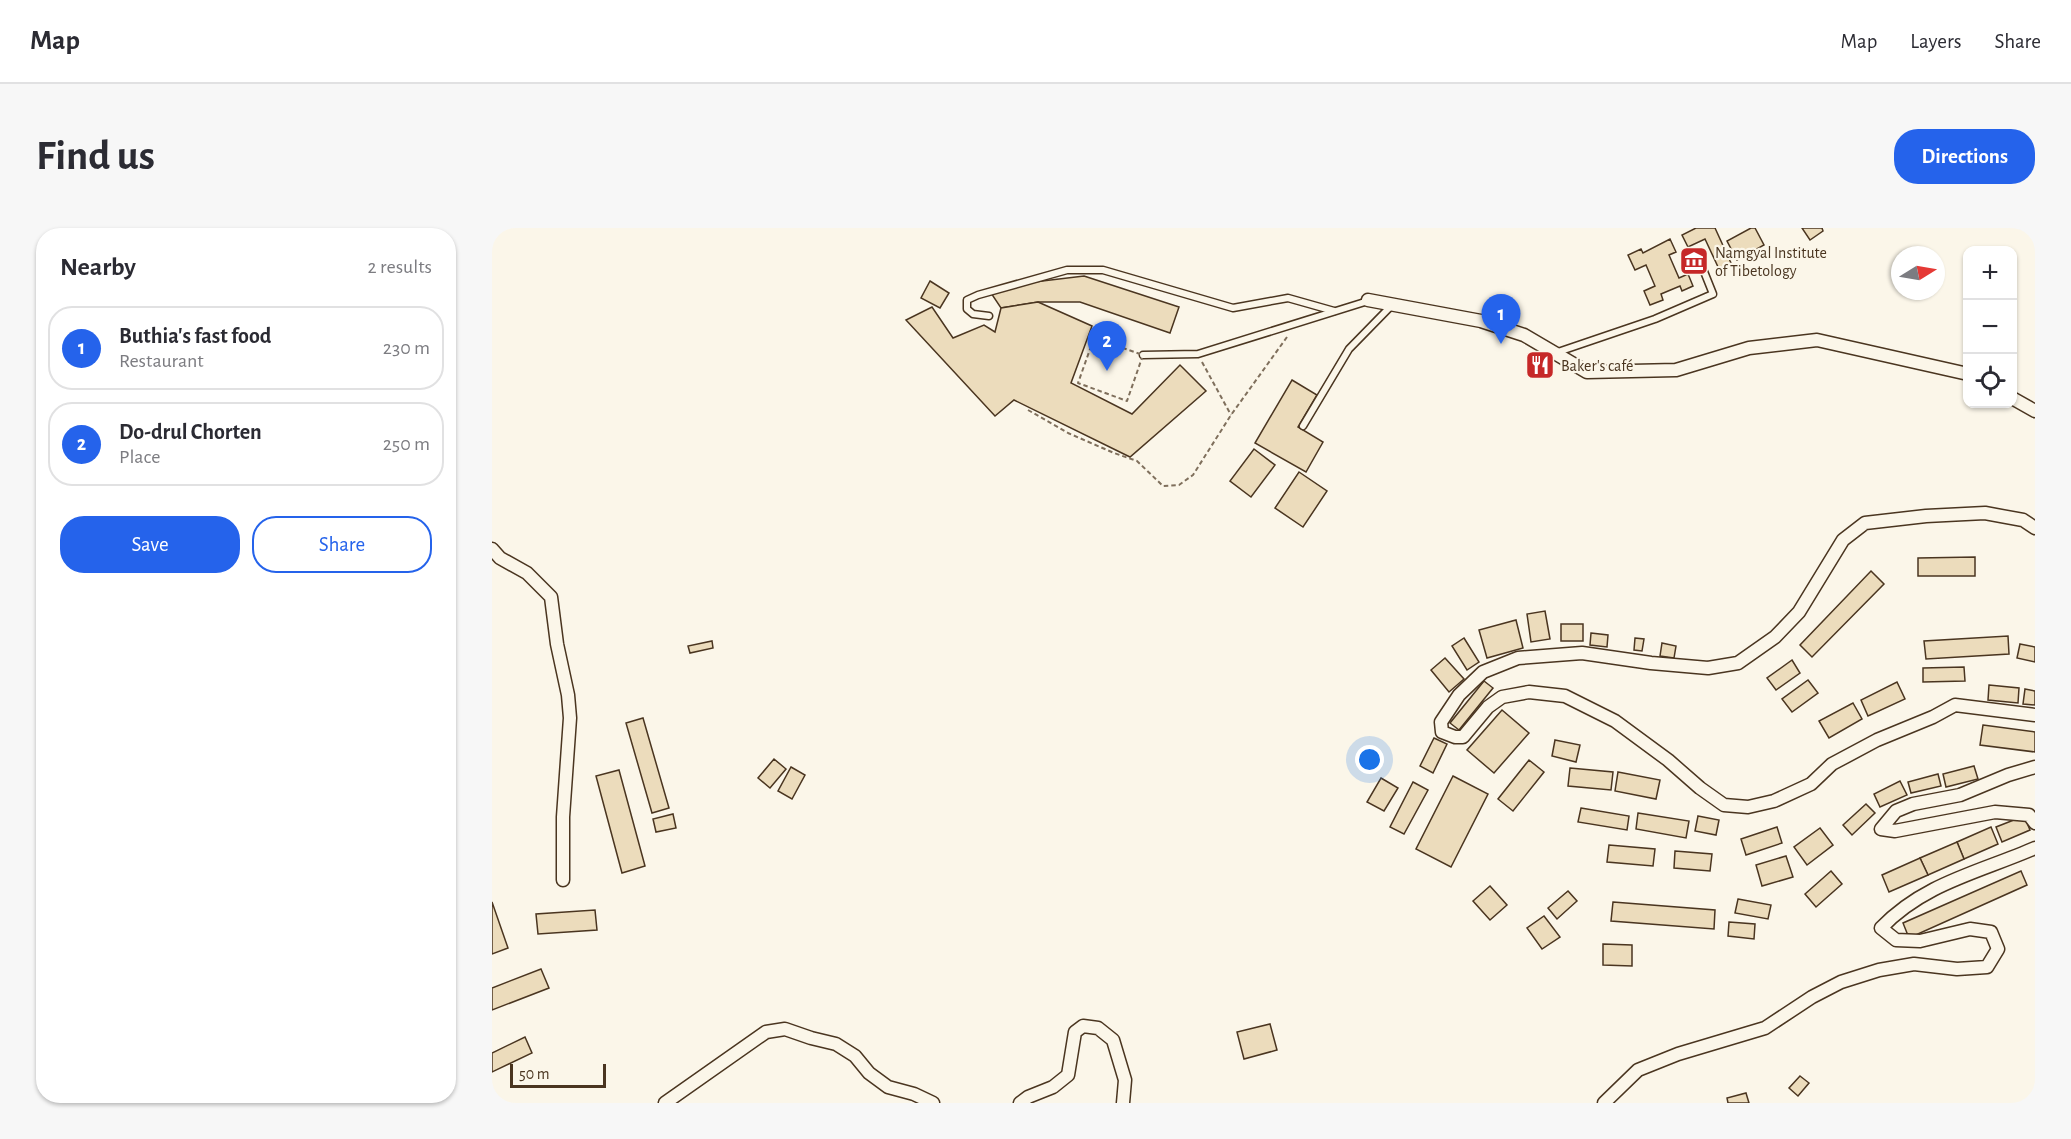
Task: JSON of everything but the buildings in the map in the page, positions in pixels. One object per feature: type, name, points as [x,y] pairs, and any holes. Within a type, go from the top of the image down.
[{"type":"street","points":[[1368,300],[1491,324],[1524,334],[1587,372],[1676,370],[1749,348],[1817,340],[1963,373]]},
{"type":"street","points":[[2017,400],[2035,411]]},
{"type":"street","points":[[2035,528],[2023,520],[1985,513],[1926,516],[1865,523],[1843,540],[1798,612],[1775,637],[1738,663],[1708,668],[1582,653],[1518,658],[1483,672],[1459,695],[1441,722],[1442,732],[1455,737],[1463,737],[1488,707],[1502,697],[1529,692],[1565,696],[1616,721],[1724,805],[1748,807],[1774,801],[1811,784],[1832,764],[1877,740],[1955,705],[2035,715]]},
{"type":"street","points":[[492,549],[500,558],[527,573],[550,597],[570,717],[563,817],[563,880]]},
{"type":"street","points":[[2035,767],[2007,775],[1960,795],[1913,804],[1896,811],[1881,829],[1895,831],[1995,812],[2030,815],[2035,823]]},
{"type":"street","points":[[1604,1103],[1638,1070],[1678,1054],[1765,1028],[1812,997],[1841,982],[1879,970],[1914,964],[1957,969],[1987,967],[1998,949],[1991,932],[1970,929],[1920,941],[1896,940],[1881,928],[1912,900],[1936,887],[2035,848]]},
{"type":"street","points":[[1020,1103],[1028,1097],[1053,1087],[1068,1075],[1075,1032],[1083,1026],[1098,1028],[1113,1040],[1125,1080],[1123,1103]]},
{"type":"street","points":[[665,1103],[766,1032],[785,1029],[836,1044],[855,1056],[869,1073],[888,1087],[914,1094],[933,1103]]},
{"type":"lane","points":[[1554,353],[1655,319],[1713,294],[1703,269]]},
{"type":"lane","points":[[989,316],[973,314],[967,309],[967,300],[1067,270],[1103,270],[1233,308],[1288,298],[1334,311]]},
{"type":"lane","points":[[1143,356],[1198,354],[1368,300]]},
{"type":"lane","points":[[1303,426],[1349,349],[1394,304]]},
{"type":"path","points":[[1028,410],[1068,433],[1137,461],[1163,486],[1179,485],[1193,475],[1231,415],[1297,323]]},
{"type":"path","points":[[1094,338],[1143,356],[1127,401],[1078,383],[1094,338]]},
{"type":"path","points":[[1198,354],[1231,415]]},
{"type":"place","name":"Namgyal Institute of Tibetology","points":[[1694,261]]},
{"type":"place","name":"Buthia's fast food","points":[[1501,344]]},
{"type":"place","name":"Baker's café","points":[[1540,365]]},
{"type":"place","name":"Do-drul Chorten","points":[[1107,371]]}]
